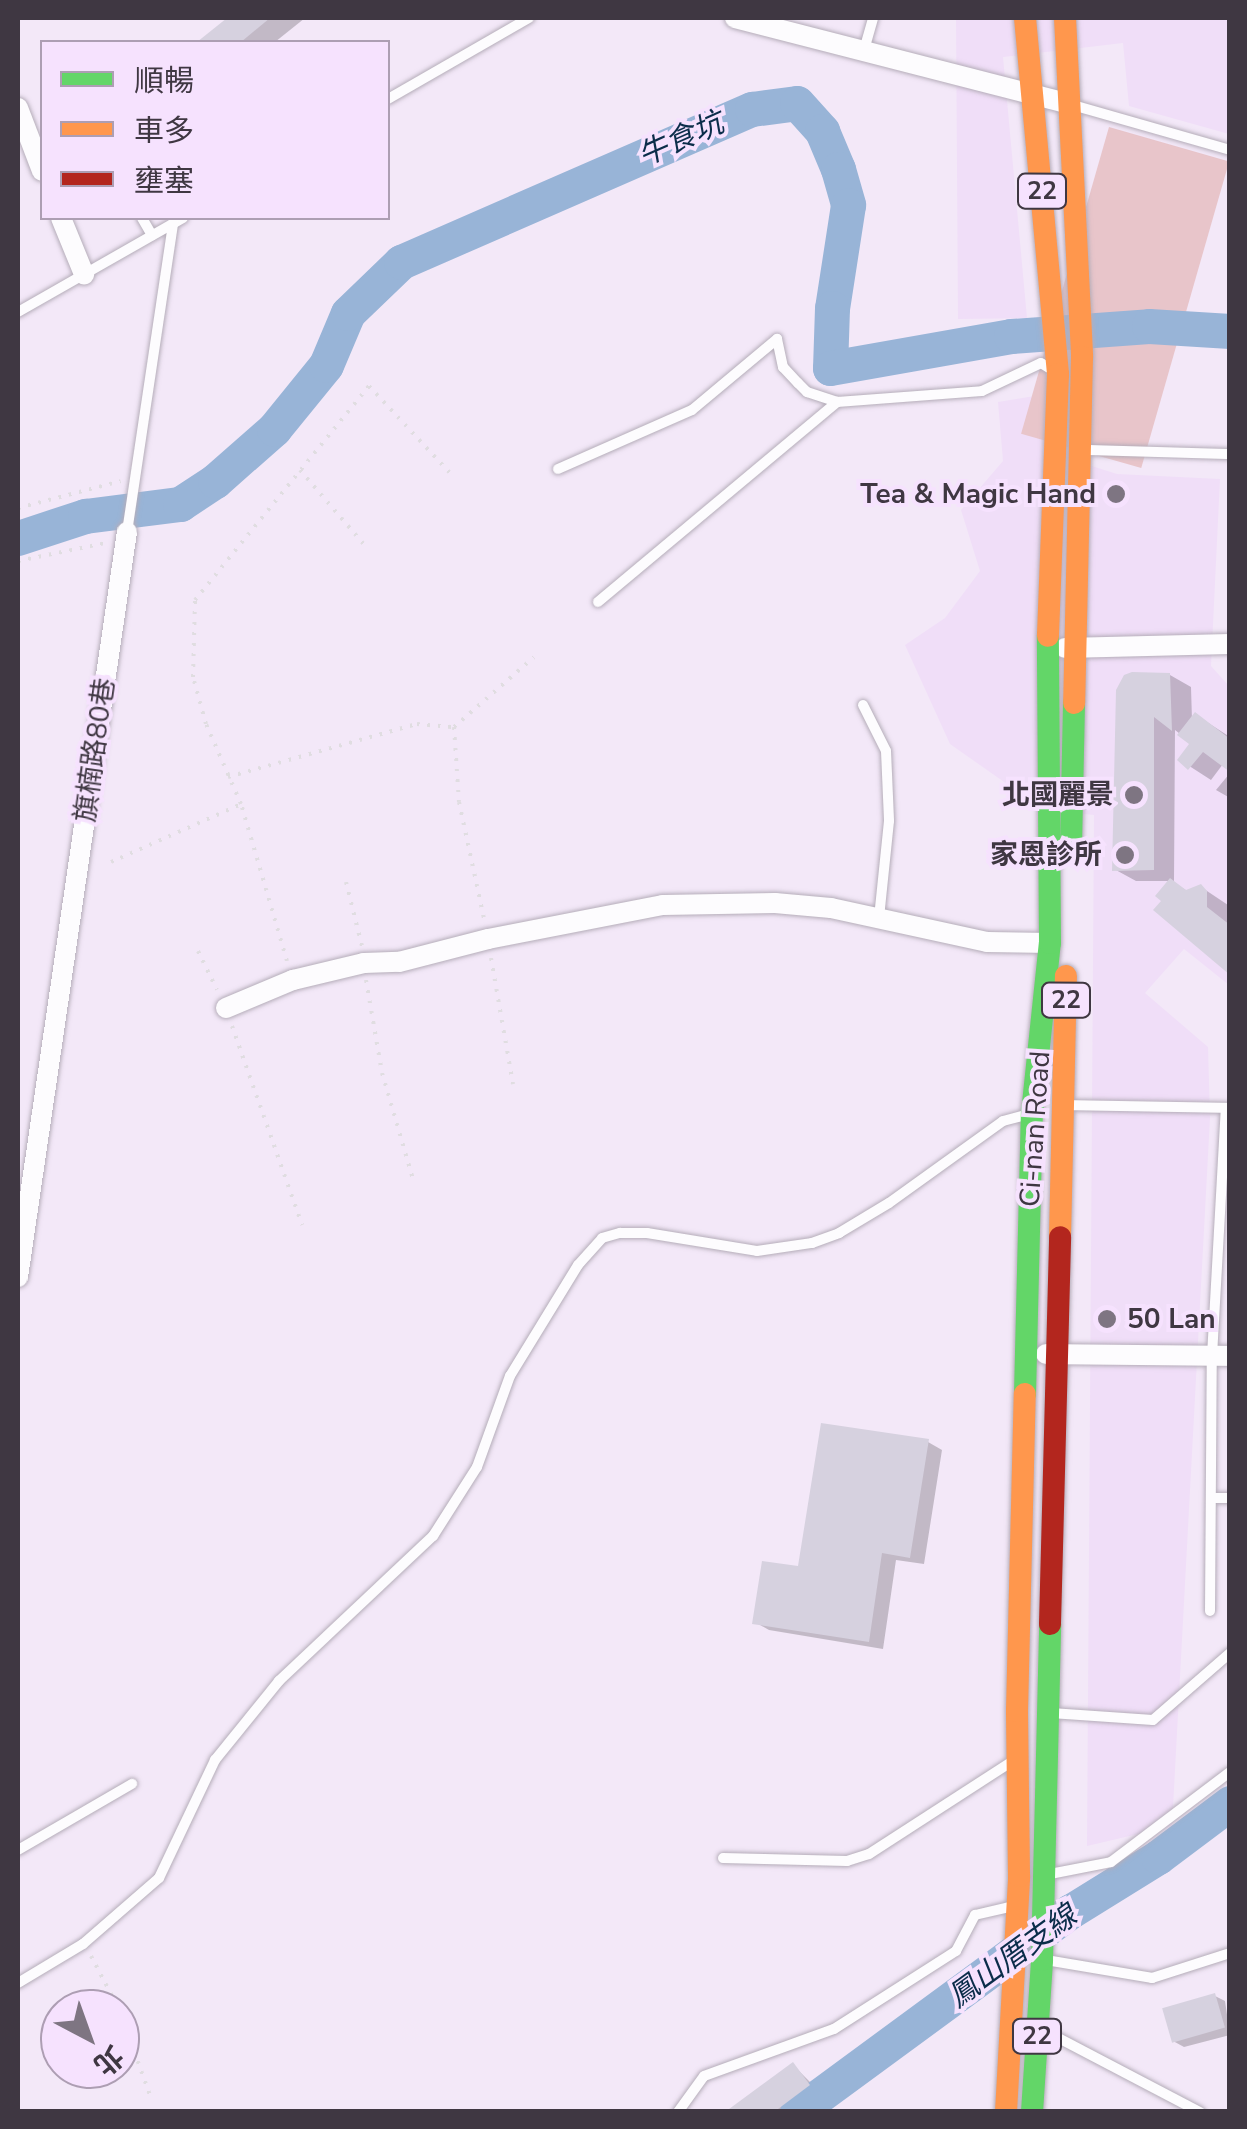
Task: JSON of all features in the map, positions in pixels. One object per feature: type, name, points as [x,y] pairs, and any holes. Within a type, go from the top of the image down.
[{"type":"main road","name":"22","points":[[1024,18],[1057,363]]},
{"type":"main road","name":"22","points":[[1065,18],[1070,104]]},
{"type":"main road","name":"Ci-nan Road","points":[[1043,1882],[1082,356],[1070,104]]},
{"type":"main road","name":"Ci-nan Road","points":[[1016,1906],[1024,1356],[1032,1113],[1050,943],[1048,648],[1057,363]]},
{"type":"main road","name":"22","points":[[1032,2112],[1043,1882]]},
{"type":"main road","name":"22","points":[[1006,2112],[1016,1906]]},
{"type":"street","points":[[735,18],[1070,104]]},
{"type":"street","points":[[18,108],[40,166]]},
{"type":"street","points":[[62,220],[84,274]]},
{"type":"street","name":"旗楠路80巷","points":[[18,1277],[126,536]]},
{"type":"street","points":[[1048,648],[1230,644]]},
{"type":"street","points":[[226,1008],[293,980],[364,962],[399,962],[488,939],[663,905],[775,903],[831,908],[987,942],[1050,943]]},
{"type":"street","points":[[1024,1356],[1221,1356]]},
{"type":"lane","points":[[390,98],[529,18]]},
{"type":"lane","points":[[864,50],[873,18]]},
{"type":"lane","points":[[1070,104],[1230,150]]},
{"type":"lane","points":[[143,220],[152,235]]},
{"type":"lane","points":[[18,312],[178,220]]},
{"type":"lane","name":"旗楠路80巷","points":[[126,536],[178,220]]},
{"type":"lane","points":[[558,470],[692,410],[777,339],[783,366],[798,384],[807,392],[836,402],[982,391],[1041,363],[1057,363]]},
{"type":"lane","points":[[598,602],[836,402]]},
{"type":"lane","points":[[1079,450],[1230,454]]},
{"type":"lane","points":[[863,705],[886,751],[889,821],[879,920]]},
{"type":"lane","points":[[18,1983],[83,1944],[159,1878],[216,1760],[279,1681],[433,1536],[477,1467],[510,1376],[578,1265],[602,1238],[620,1232],[758,1251],[812,1243],[840,1233],[889,1204],[1004,1121],[1062,1105],[1228,1108],[1221,1356],[1211,1498],[1210,1611]]},
{"type":"lane","points":[[1211,1498],[1230,1498]]},
{"type":"lane","points":[[1018,1711],[1152,1720],[1230,1652]]},
{"type":"lane","points":[[724,1858],[846,1861],[869,1854],[1018,1758]]},
{"type":"lane","points":[[1019,1876],[1043,1882],[1111,1862],[1230,1772]]},
{"type":"lane","points":[[18,1850],[132,1784]]},
{"type":"lane","points":[[678,2112],[704,2076],[834,2028],[956,1951],[975,1915],[1016,1906]]},
{"type":"lane","points":[[1042,1960],[1152,1978],[1230,1952]]},
{"type":"lane","points":[[1038,2028],[1200,2112]]},
{"type":"path","points":[[293,980],[242,804],[228,777],[192,677],[195,600],[369,386],[451,474]]},
{"type":"path","points":[[300,470],[367,548]]},
{"type":"path","points":[[18,508],[135,480]]},
{"type":"path","points":[[18,561],[126,536]]},
{"type":"path","points":[[228,777],[417,724],[454,726],[534,657]]},
{"type":"path","points":[[454,726],[459,802],[513,1084]]},
{"type":"path","points":[[112,862],[242,804]]},
{"type":"path","points":[[346,882],[382,1073],[413,1179]]},
{"type":"path","points":[[198,952],[226,1008],[302,1225]]},
{"type":"path","points":[[83,1944],[108,1989]]},
{"type":"path","points":[[140,2067],[151,2098]]},
{"type":"shaded area","points":[[956,18],[1229,18],[1229,134],[1129,106],[1123,43],[1003,57],[1027,318],[958,319]]},
{"type":"shaded area","points":[[1109,127],[1229,161],[1141,468],[1021,434]]},
{"type":"shaded area","points":[[1079,389],[1079,462],[1117,474],[1220,479],[1211,666],[1229,686],[1229,985],[1184,949],[1145,993],[1208,1047],[1210,1118],[1172,1826],[1087,1846],[1094,815],[1044,810],[950,744],[905,645],[945,618],[980,571],[961,510],[1003,461],[998,402]]},
{"type":"building","points":[[227,18],[270,18],[243,40],[200,40]]},
{"type":"building","name":"北國麗景","points":[[1170,673],[1172,731],[1154,717],[1154,870],[1112,871],[1116,690],[1124,675]]},
{"type":"building","name":"北國麗景","points":[[1195,712],[1230,739],[1230,772],[1203,752],[1188,770],[1177,760],[1189,744],[1177,735]]},
{"type":"building","points":[[1170,878],[1186,890],[1201,884],[1207,891],[1207,907],[1230,925],[1230,975],[1153,910],[1161,901],[1155,896]]},
{"type":"building","points":[[821,1423],[929,1439],[910,1558],[882,1553],[869,1642],[752,1624],[762,1561],[798,1566]]},
{"type":"building","points":[[1215,1993],[1225,2028],[1172,2043],[1162,2008]]},
{"type":"building","points":[[793,2062],[810,2085],[774,2112],[725,2112]]},
{"type":"waterway","name":"牛食坑","points":[[18,538],[85,516],[180,504],[215,481],[274,429],[326,365],[348,313],[401,262],[752,109],[797,103],[822,131],[838,169],[848,205],[832,308],[830,368],[1011,336],[1149,326],[1230,331]]},
{"type":"waterway","name":"鳳山厝支線","points":[[797,2112],[1071,1911],[1158,1857],[1230,1803]]},
{"type":"traffic: fast","points":[[1025,1394],[1032,1113],[1050,943],[1048,636]]},
{"type":"traffic: fast","points":[[1071,847],[1074,703]]},
{"type":"traffic: fast","points":[[1032,2112],[1042,1960],[1050,1624]]},
{"type":"traffic: slow","points":[[1025,18],[1058,374],[1048,636]]},
{"type":"traffic: slow","points":[[1065,18],[1082,357],[1074,703]]},
{"type":"traffic: slow","points":[[1060,1237],[1066,976]]},
{"type":"traffic: slow","points":[[1006,2112],[1019,1876],[1017,1711],[1025,1394]]},
{"type":"traffic: jam","points":[[1050,1624],[1060,1237]]},
{"type":"place","name":"Tea & Magic Hand","points":[[1116,494]]},
{"type":"place","name":"北國麗景","points":[[1134,795]]},
{"type":"place","name":"家恩診所","points":[[1125,855]]},
{"type":"place","name":"50 Lan","points":[[1107,1319]]}]
